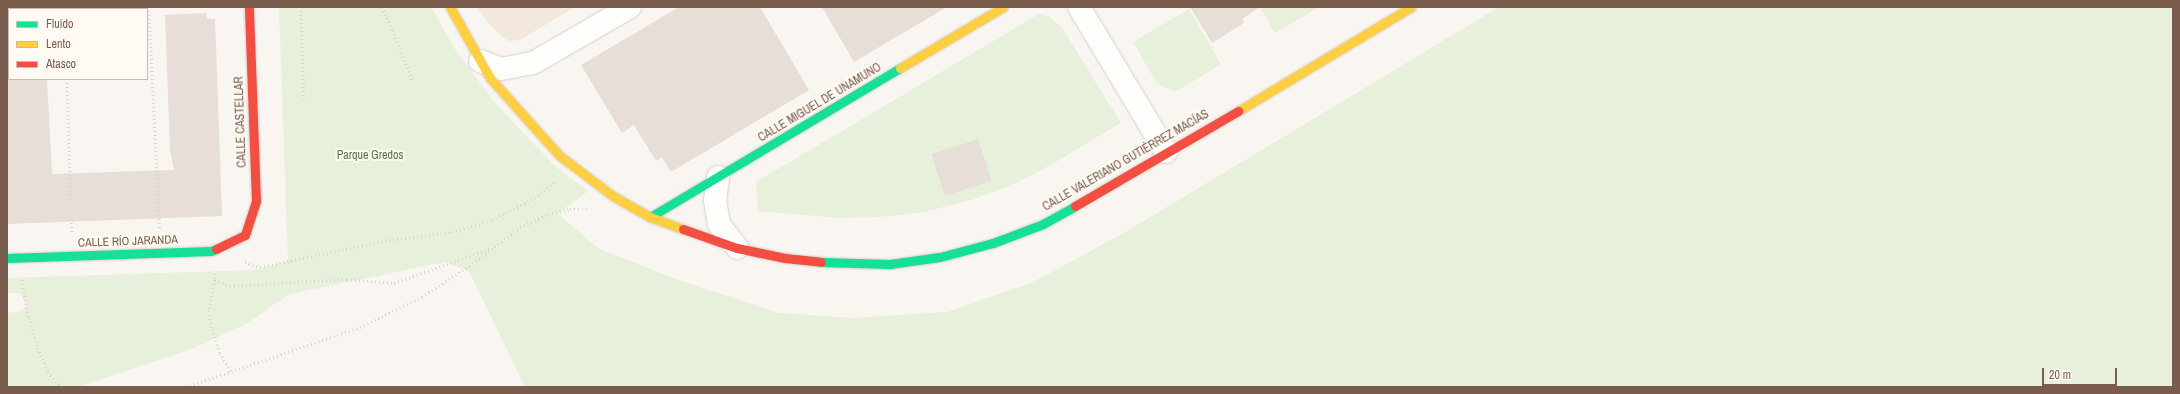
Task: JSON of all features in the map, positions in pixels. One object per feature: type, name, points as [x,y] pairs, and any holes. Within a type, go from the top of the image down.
[{"type":"main road","name":"CALLE CASTELLAR","points":[[245,235],[256,201],[249,7]]},
{"type":"main road","name":"CALLE VALERIANO GUTIÉRREZ MACÍAS","points":[[450,7],[490,78],[560,156],[613,196],[650,217],[737,248],[785,258],[832,263],[890,264],[940,256],[993,243],[1043,224],[1115,184],[1166,152],[1411,7]]},
{"type":"main road","name":"CALLE MIGUEL DE UNAMUNO","points":[[650,217],[1002,7]]},
{"type":"main road","name":"CALLE RÍO JARANDA","points":[[7,258],[211,251],[245,235]]},
{"type":"street","points":[[480,61],[501,69],[534,63],[630,7]]},
{"type":"street","points":[[1079,7],[1166,152]]},
{"type":"street","points":[[718,177],[714,202],[719,224],[737,248]]},
{"type":"path","points":[[149,7],[161,252]]},
{"type":"path","points":[[301,7],[304,101]]},
{"type":"path","points":[[382,7],[413,82]]},
{"type":"path","points":[[67,80],[72,256]]},
{"type":"path","points":[[231,371],[220,352],[212,329],[209,312],[215,280],[211,251],[260,267],[389,240],[452,232],[492,220],[530,200],[556,181]]},
{"type":"path","points":[[186,387],[323,341],[372,322],[422,297],[520,227],[548,214],[570,209],[597,209],[606,205],[613,196]]},
{"type":"path","points":[[215,280],[230,286],[347,279],[394,283],[492,248]]},
{"type":"path","points":[[17,258],[38,348],[48,372],[62,387]]},
{"type":"shaded area","points":[[477,7],[575,7],[520,40],[509,41],[502,37],[488,23]]},
{"type":"green space","name":"Parque Gredos","points":[[279,7],[431,7],[455,49],[494,102],[557,168],[588,191],[558,214],[599,249],[681,281],[779,313],[854,318],[947,312],[1031,283],[1124,233],[1499,7],[2173,7],[2173,387],[525,387],[469,271],[445,262],[289,294],[248,323],[192,349],[87,384],[75,387],[7,387],[7,309],[9,312],[15,313],[22,310],[26,306],[23,297],[18,293],[7,293],[7,278],[255,270],[288,261]]},
{"type":"green space","points":[[1260,7],[1319,7],[1275,33]]},
{"type":"green space","points":[[1189,9],[1221,64],[1179,90],[1172,91],[1157,83],[1133,42]]},
{"type":"green space","points":[[1039,14],[1050,17],[1063,29],[1121,123],[1042,170],[1005,188],[971,200],[924,212],[881,217],[839,218],[758,211],[756,182]]},
{"type":"building","points":[[679,7],[760,7],[809,90],[671,172],[662,157],[656,161],[634,125],[622,133],[581,65]]},
{"type":"building","points":[[822,7],[947,7],[854,62]]},
{"type":"building","points":[[1190,7],[1260,7],[1242,19],[1244,23],[1212,43]]},
{"type":"building","points":[[206,13],[207,19],[215,19],[222,216],[7,224],[7,79],[47,80],[52,174],[174,170],[170,150],[165,15]]},
{"type":"building","points":[[978,139],[992,181],[945,196],[931,154]]},
{"type":"traffic: fast","points":[[650,217],[900,68]]},
{"type":"traffic: fast","points":[[821,262],[890,264],[940,257],[993,243],[1043,224],[1075,206]]},
{"type":"traffic: fast","points":[[7,258],[211,251],[216,249]]},
{"type":"traffic: slow","points":[[450,7],[490,78],[560,156],[613,196],[650,217],[683,229]]},
{"type":"traffic: slow","points":[[900,68],[1003,7]]},
{"type":"traffic: slow","points":[[1238,111],[1411,7]]},
{"type":"traffic: jam","points":[[216,249],[245,235],[256,201],[249,7]]},
{"type":"traffic: jam","points":[[1075,206],[1238,111]]},
{"type":"traffic: jam","points":[[683,229],[737,248],[785,258],[821,262]]}]
